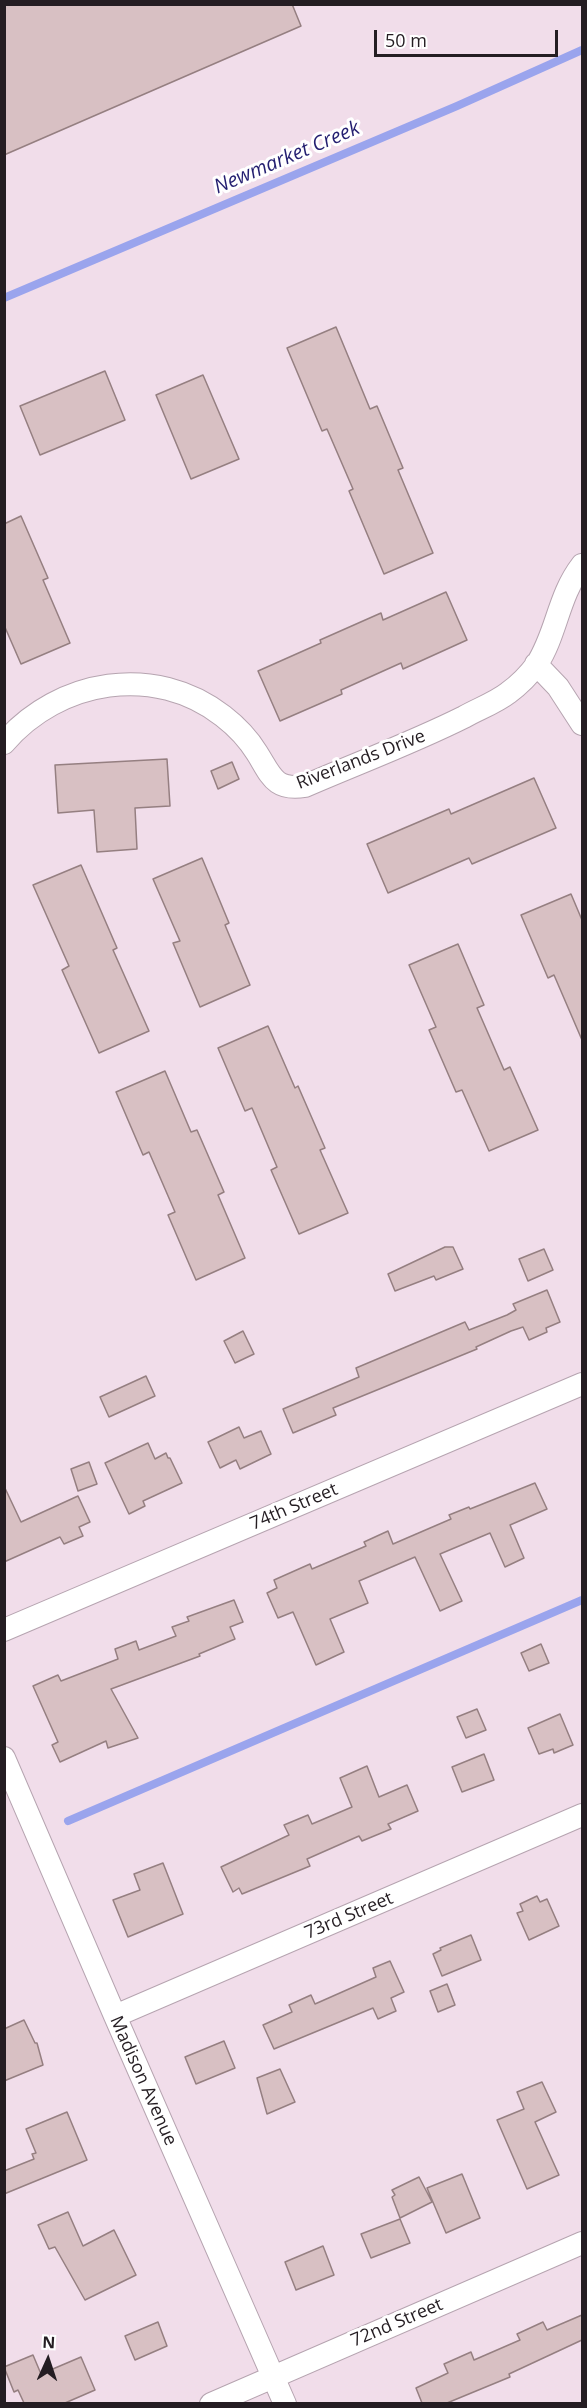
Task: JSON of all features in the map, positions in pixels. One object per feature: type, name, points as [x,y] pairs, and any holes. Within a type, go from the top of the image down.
[{"type":"street","name":"Riverlands Drive","points":[[4,743],[27,720],[57,700],[79,691],[128,684],[161,687],[185,694],[226,718],[248,741],[271,778],[283,786],[293,788],[305,786],[448,725],[506,695],[525,679],[537,664],[546,647],[559,608],[582,565]]},
{"type":"street","points":[[537,664],[558,687],[582,724]]},
{"type":"street","name":"74th Street","points":[[4,1630],[582,1384]]},
{"type":"street","name":"Madison Avenue","points":[[4,1758],[285,2403]]},
{"type":"street","name":"73rd Street","points":[[115,2016],[582,1815]]},
{"type":"street","name":"72nd Street","points":[[211,2403],[582,2243]]},
{"type":"building","points":[[4,4],[292,4],[301,26],[4,155]]},
{"type":"building","points":[[336,327],[370,409],[377,406],[403,468],[398,470],[433,553],[384,574],[349,491],[353,489],[327,429],[322,431],[287,348]]},
{"type":"building","points":[[105,371],[125,420],[40,455],[20,406]]},
{"type":"building","points":[[203,375],[239,459],[191,479],[156,395]]},
{"type":"building","points":[[21,516],[48,578],[43,580],[70,643],[21,664],[4,625],[4,524]]},
{"type":"building","points":[[446,592],[467,640],[403,669],[401,663],[341,690],[342,694],[280,721],[258,671],[381,613],[383,620]]},
{"type":"building","points":[[167,759],[170,806],[135,808],[137,849],[97,852],[94,810],[58,813],[55,765]]},
{"type":"building","points":[[232,762],[239,779],[218,789],[211,771]]},
{"type":"building","points":[[534,778],[556,828],[472,864],[469,858],[388,893],[367,844],[449,809],[451,814]]},
{"type":"building","points":[[202,858],[229,923],[225,925],[250,985],[200,1007],[173,943],[180,941],[153,879]]},
{"type":"building","points":[[81,865],[117,948],[113,950],[149,1031],[99,1053],[62,970],[69,966],[33,885]]},
{"type":"building","points":[[571,894],[582,920],[582,1040],[554,975],[548,978],[521,915]]},
{"type":"building","points":[[458,944],[484,1005],[477,1008],[504,1070],[510,1067],[538,1130],[489,1151],[462,1090],[456,1092],[429,1030],[436,1027],[409,965]]},
{"type":"building","points":[[268,1026],[325,1148],[320,1150],[348,1213],[299,1234],[271,1170],[277,1167],[252,1108],[245,1111],[218,1048]]},
{"type":"building","points":[[165,1071],[191,1132],[197,1130],[224,1192],[218,1195],[245,1258],[196,1280],[168,1215],[175,1212],[149,1152],[143,1155],[116,1092]]},
{"type":"building","points":[[445,1247],[453,1247],[463,1269],[436,1280],[434,1276],[395,1291],[388,1274]]},
{"type":"building","points":[[544,1249],[553,1270],[528,1281],[519,1259]]},
{"type":"building","points":[[547,1290],[560,1322],[546,1328],[547,1332],[529,1340],[523,1327],[511,1331],[476,1347],[477,1349],[333,1408],[336,1415],[293,1433],[283,1409],[359,1377],[356,1368],[465,1322],[469,1330],[507,1315],[516,1310],[513,1304]]},
{"type":"building","points":[[243,1331],[254,1354],[235,1363],[224,1341]]},
{"type":"building","points":[[146,1376],[155,1396],[109,1417],[100,1397]]},
{"type":"building","points":[[239,1427],[244,1438],[261,1431],[271,1454],[240,1469],[236,1460],[220,1468],[208,1442]]},
{"type":"building","points":[[148,1443],[155,1459],[166,1453],[182,1483],[143,1501],[145,1506],[129,1514],[105,1463]]},
{"type":"building","points":[[89,1462],[97,1484],[78,1491],[71,1469]]},
{"type":"building","points":[[535,1483],[547,1509],[510,1525],[524,1558],[505,1567],[490,1533],[440,1554],[462,1601],[440,1611],[415,1557],[359,1581],[368,1603],[330,1619],[344,1652],[316,1665],[293,1612],[278,1618],[267,1593],[277,1588],[274,1580],[310,1564],[312,1569],[366,1546],[364,1542],[388,1531],[393,1544],[451,1519],[449,1515]]},
{"type":"building","points":[[4,1486],[21,1522],[78,1496],[90,1522],[79,1527],[83,1536],[64,1544],[60,1537],[4,1562]]},
{"type":"building","points":[[234,1600],[243,1622],[230,1627],[235,1639],[199,1654],[200,1656],[111,1689],[138,1738],[108,1748],[106,1741],[60,1762],[52,1745],[58,1742],[33,1686],[58,1675],[61,1681],[118,1659],[115,1649],[136,1641],[139,1650],[176,1636],[172,1627],[189,1621],[187,1617]]},
{"type":"building","points":[[541,1644],[549,1663],[529,1671],[521,1653]]},
{"type":"building","points":[[477,1709],[486,1730],[466,1738],[457,1717]]},
{"type":"building","points":[[560,1714],[573,1745],[554,1753],[553,1749],[539,1754],[528,1728]]},
{"type":"building","points":[[484,1754],[494,1780],[462,1792],[452,1767]]},
{"type":"building","points":[[367,1766],[379,1797],[407,1785],[418,1811],[388,1824],[391,1829],[362,1841],[359,1836],[307,1859],[310,1866],[242,1894],[239,1888],[233,1892],[221,1867],[289,1835],[284,1825],[308,1815],[312,1824],[352,1807],[340,1778]]},
{"type":"building","points":[[163,1863],[183,1914],[128,1937],[113,1900],[140,1890],[134,1874]]},
{"type":"building","points":[[537,1896],[540,1902],[547,1899],[559,1926],[529,1940],[517,1913],[523,1911],[520,1904]]},
{"type":"building","points":[[471,1935],[481,1960],[442,1976],[433,1954],[441,1950],[440,1948]]},
{"type":"building","points":[[390,1961],[404,1992],[391,1998],[396,2011],[378,2019],[373,2008],[274,2049],[263,2025],[292,2012],[289,2005],[311,1995],[315,2004],[376,1977],[373,1968]]},
{"type":"building","points":[[447,1984],[455,2005],[438,2012],[430,1991]]},
{"type":"building","points":[[24,2020],[37,2043],[43,2065],[4,2081],[4,2029]]},
{"type":"building","points":[[224,2041],[235,2068],[196,2084],[185,2057]]},
{"type":"building","points":[[280,2069],[295,2102],[267,2114],[257,2078]]},
{"type":"building","points":[[542,2082],[556,2112],[535,2122],[559,2175],[527,2189],[497,2120],[524,2109],[517,2092]]},
{"type":"building","points":[[67,2112],[87,2160],[4,2194],[4,2171],[34,2159],[32,2154],[36,2153],[26,2129]]},
{"type":"building","points":[[462,2174],[480,2218],[446,2233],[427,2188]]},
{"type":"building","points":[[419,2177],[432,2202],[400,2218],[392,2197],[395,2195],[392,2190]]},
{"type":"building","points":[[68,2212],[83,2246],[114,2230],[136,2275],[85,2300],[55,2247],[49,2249],[38,2225]]},
{"type":"building","points":[[400,2219],[410,2243],[371,2258],[361,2234]]},
{"type":"building","points":[[323,2246],[334,2275],[296,2290],[285,2262]]},
{"type":"building","points":[[582,2315],[582,2340],[509,2374],[510,2377],[447,2403],[422,2403],[416,2388],[448,2373],[444,2364],[471,2352],[474,2360],[520,2340],[517,2334],[543,2322],[547,2330]]},
{"type":"building","points":[[158,2322],[167,2346],[135,2360],[125,2336]]},
{"type":"building","points":[[33,2355],[41,2374],[81,2357],[95,2390],[65,2403],[24,2403],[18,2390],[14,2392],[4,2367]]},
{"type":"waterway","name":"Newmarket Creek","points":[[4,298],[457,106],[582,50]]},
{"type":"waterway","points":[[68,1821],[582,1600]]}]
